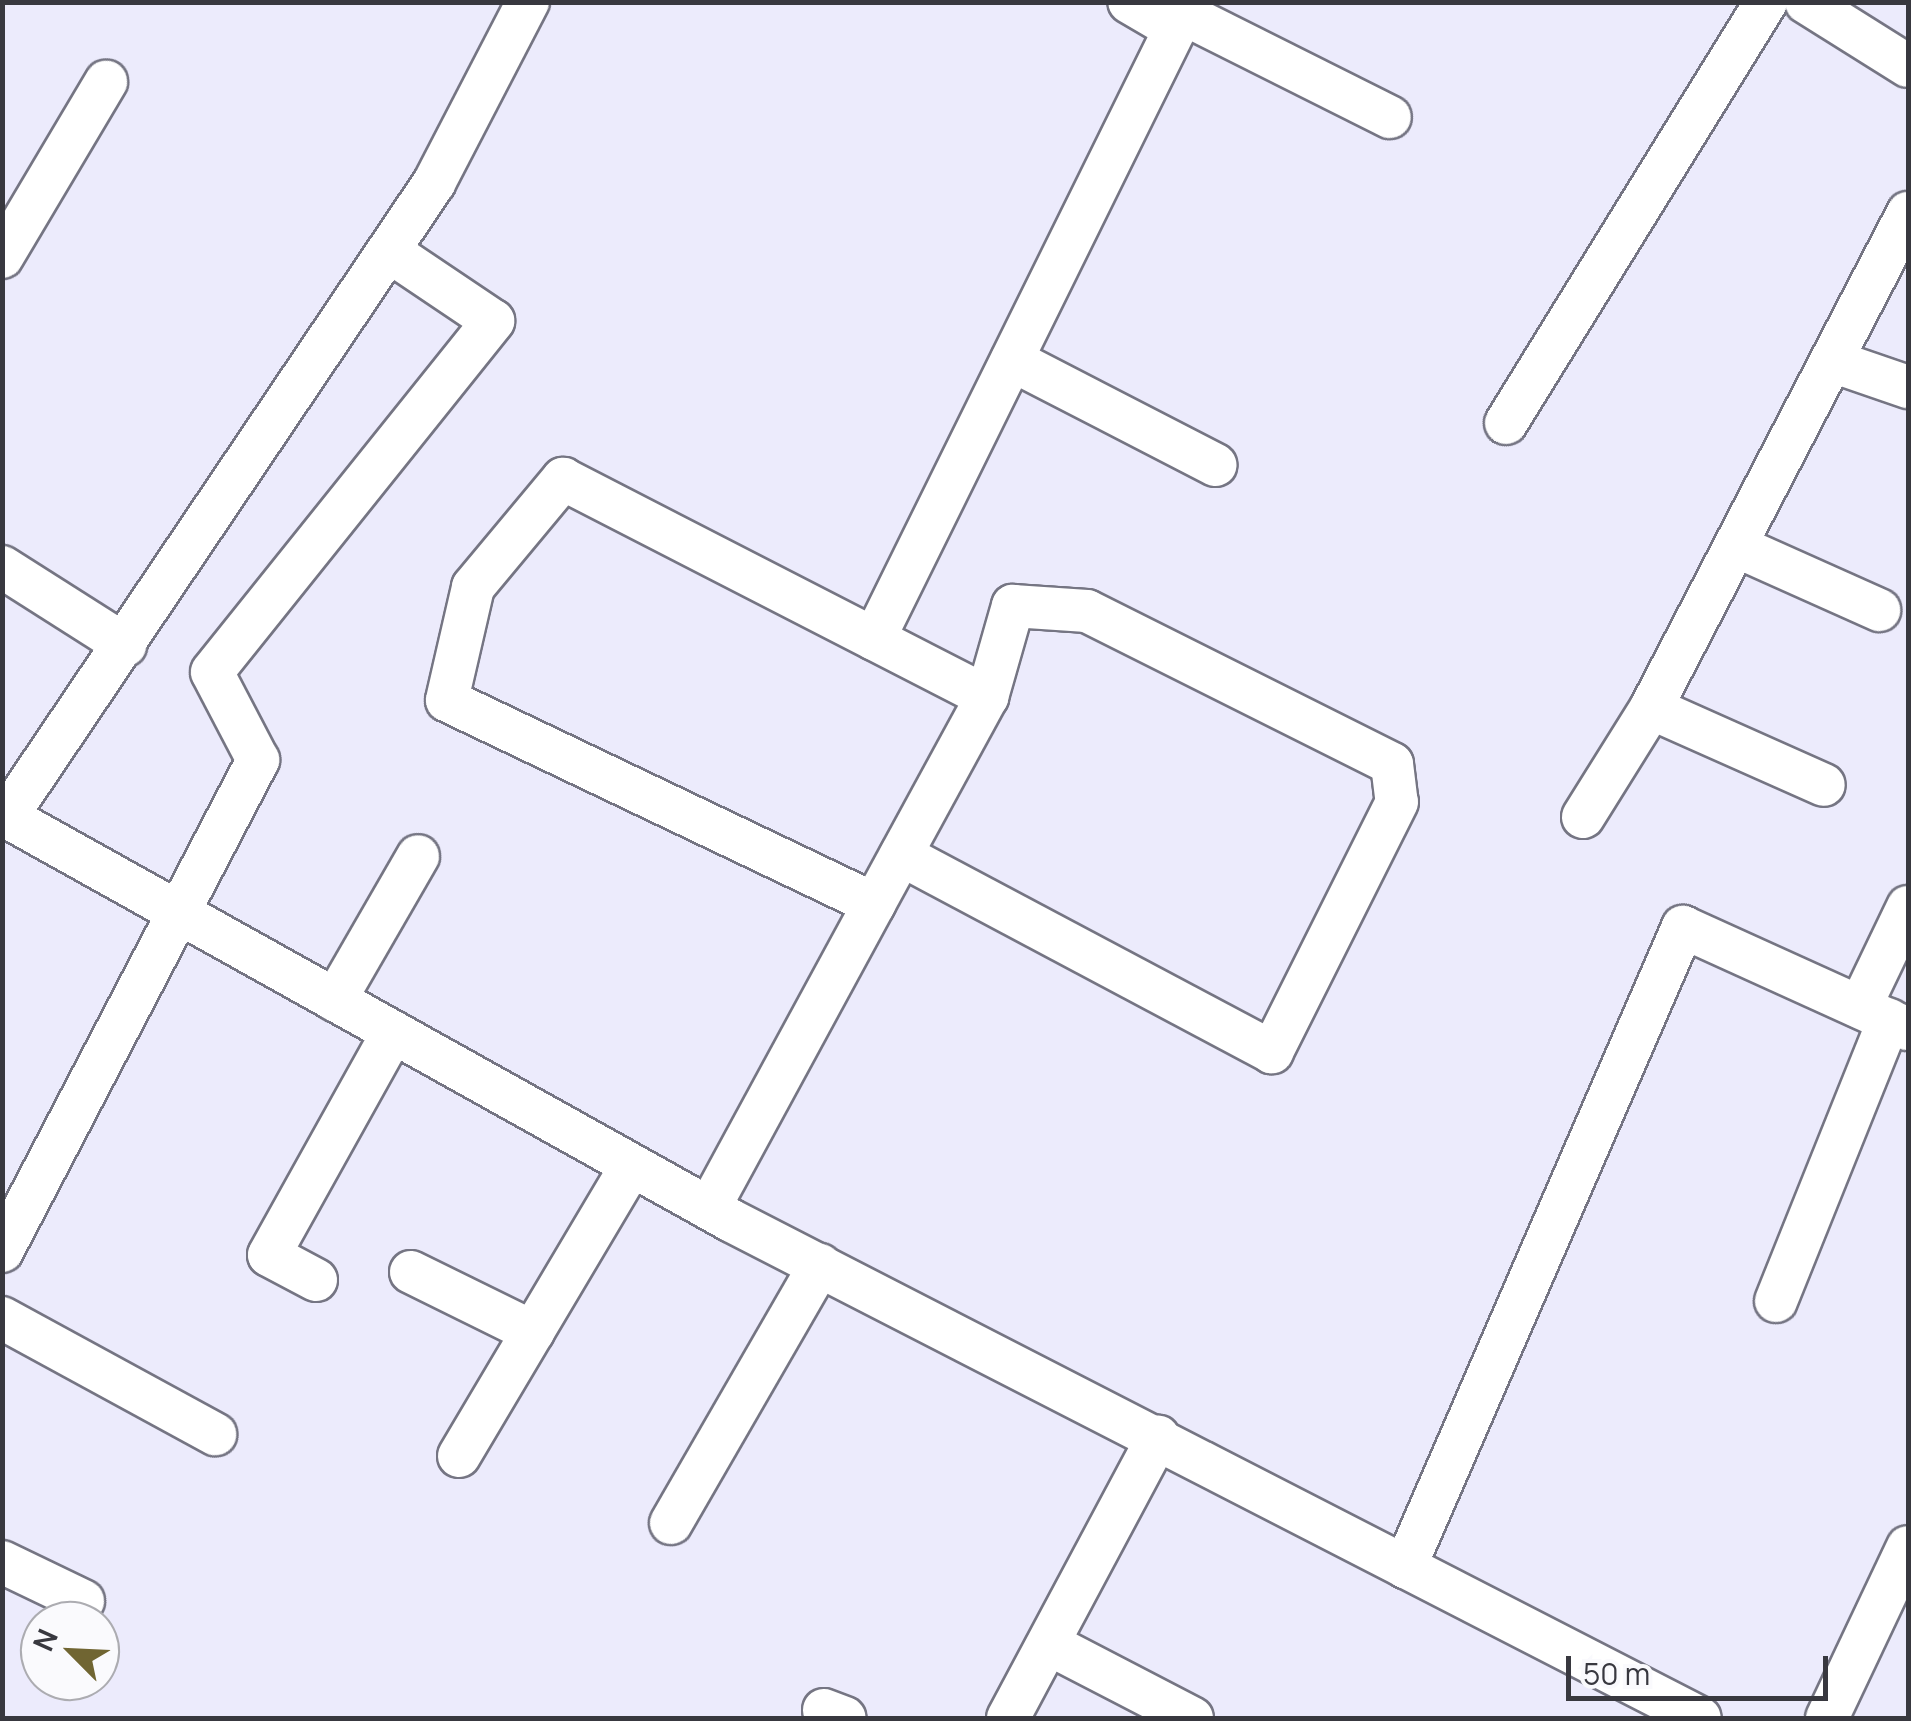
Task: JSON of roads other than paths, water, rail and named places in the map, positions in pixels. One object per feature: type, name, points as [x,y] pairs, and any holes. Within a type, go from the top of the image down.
[{"type":"street","points":[[528,2],[434,183],[125,644],[5,815],[709,1208],[1700,1718]]},
{"type":"street","points":[[1506,423],[1766,2]]},
{"type":"street","points":[[1806,2],[1908,66]]},
{"type":"street","points":[[1149,5],[1390,117]]},
{"type":"street","points":[[874,638],[1175,29],[1149,5]]},
{"type":"street","points":[[2,257],[106,82]]},
{"type":"street","points":[[1583,817],[1651,708],[1908,213]]},
{"type":"street","points":[[2,1251],[258,760],[212,672],[493,320],[390,250]]},
{"type":"street","points":[[1012,360],[1215,465]]},
{"type":"street","points":[[1832,361],[1908,388]]},
{"type":"street","points":[[874,904],[447,700],[473,587],[563,479],[987,697]]},
{"type":"street","points":[[1736,546],[1879,610]]},
{"type":"street","points":[[2,567],[125,644]]},
{"type":"street","points":[[709,1208],[874,904],[987,697],[1013,606],[1087,611],[1392,764],[1397,802],[1272,1052],[901,855]]},
{"type":"street","points":[[1651,708],[1824,784]]},
{"type":"street","points":[[335,1000],[418,856]]},
{"type":"street","points":[[1776,1301],[1886,1019],[1908,906]]},
{"type":"street","points":[[1406,1567],[1683,927],[1886,1019]]},
{"type":"street","points":[[316,1280],[269,1255],[393,1032]]},
{"type":"street","points":[[459,1456],[632,1166]]},
{"type":"street","points":[[670,1523],[820,1266]]},
{"type":"street","points":[[411,1272],[533,1332]]},
{"type":"street","points":[[2,1318],[216,1434]]},
{"type":"street","points":[[1008,1718],[1158,1437]]},
{"type":"street","points":[[1826,1718],[1908,1547]]},
{"type":"street","points":[[2,1562],[83,1601]]},
{"type":"street","points":[[1049,1644],[1192,1718]]}]
